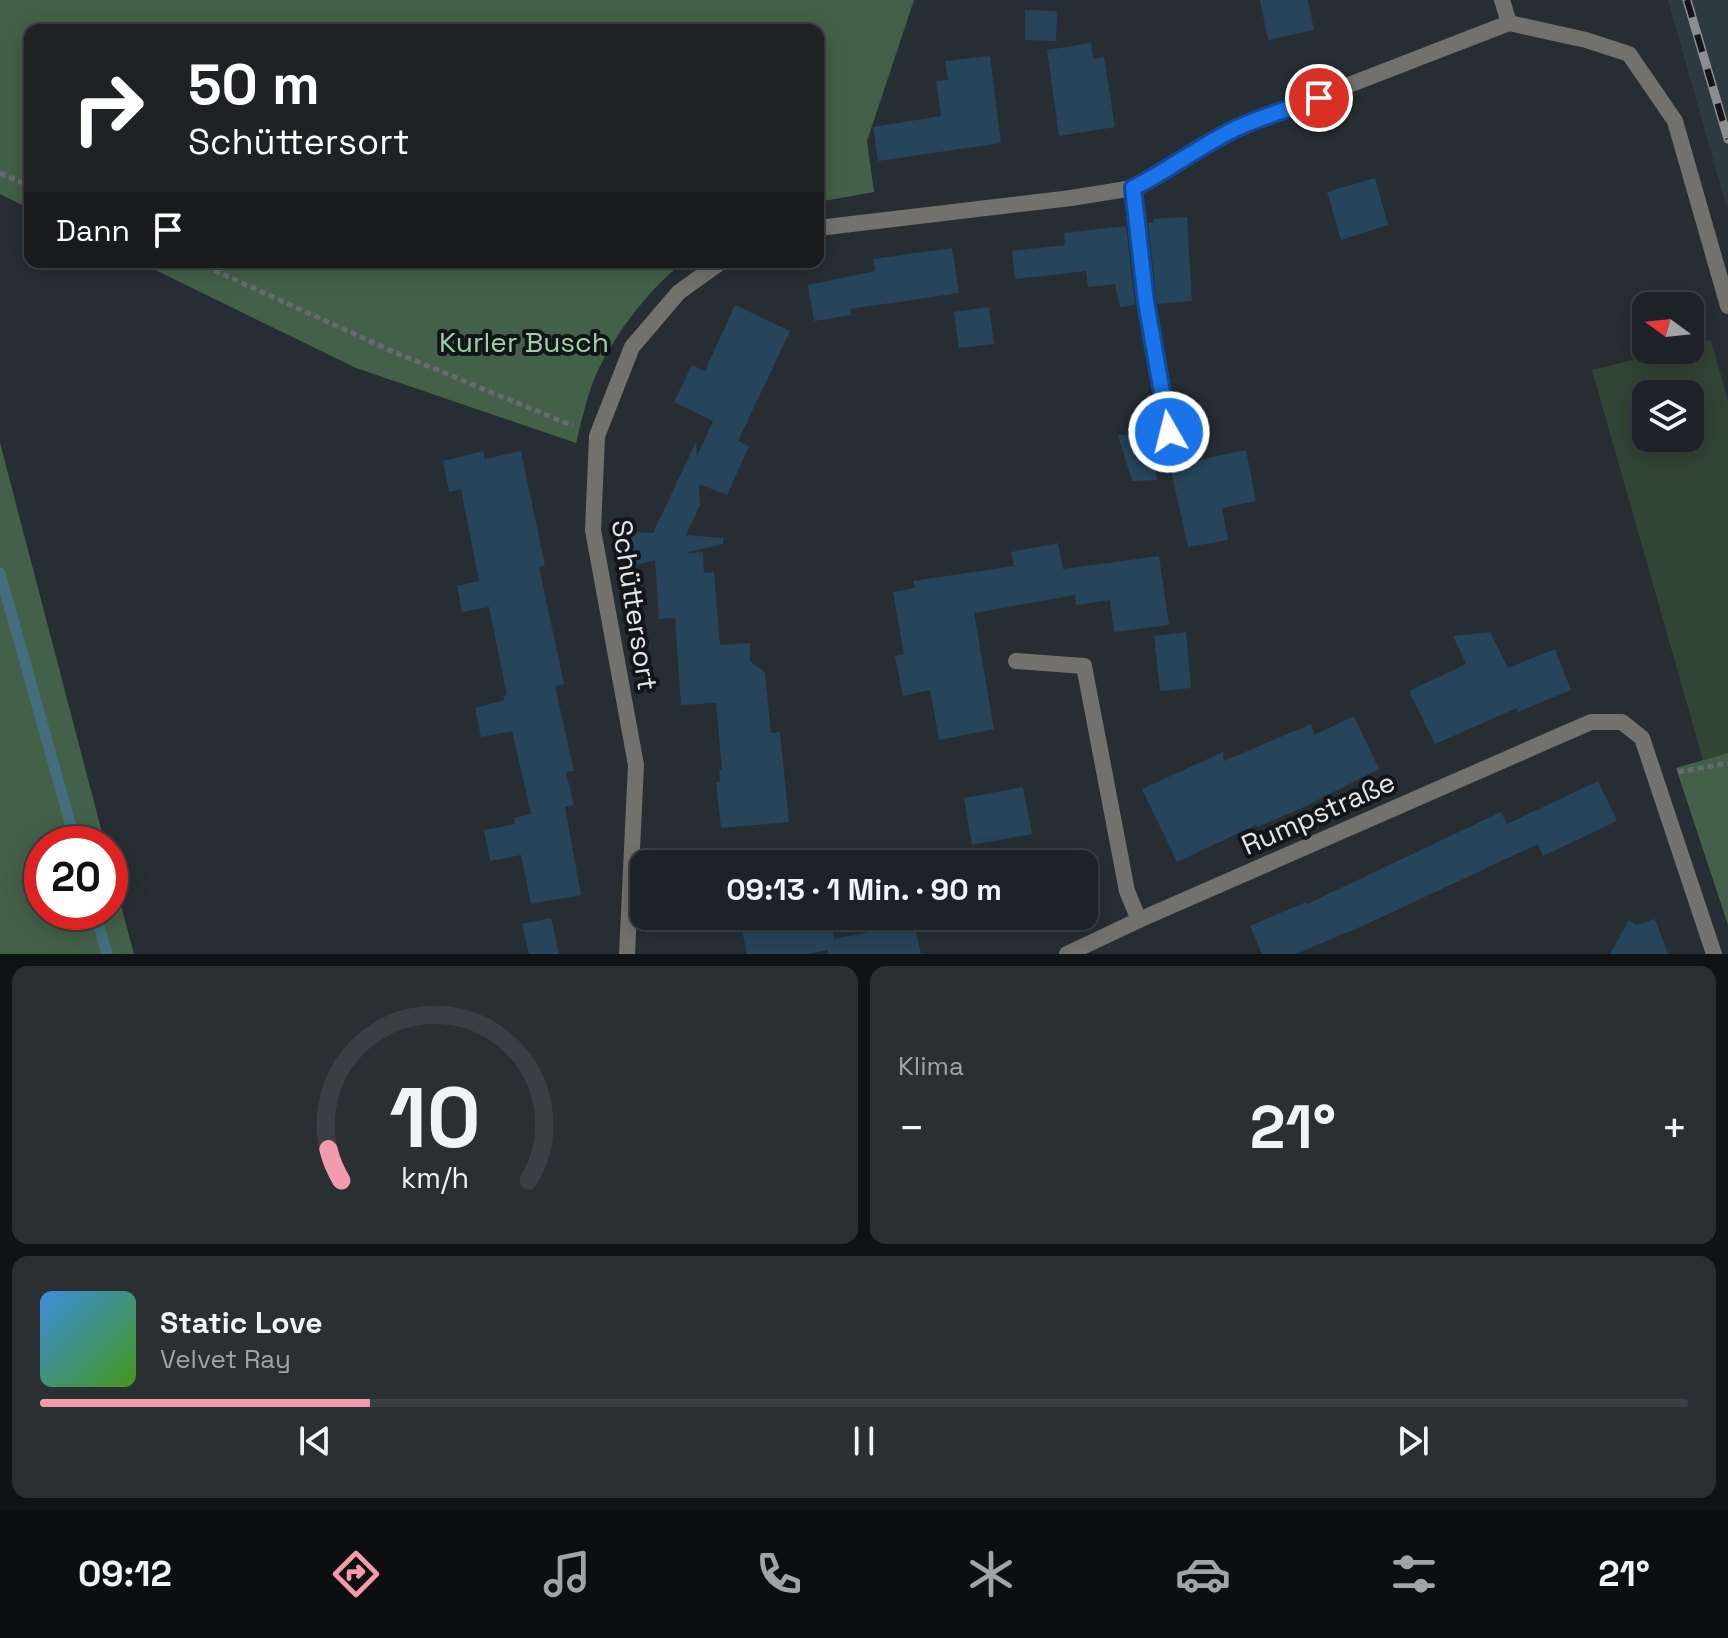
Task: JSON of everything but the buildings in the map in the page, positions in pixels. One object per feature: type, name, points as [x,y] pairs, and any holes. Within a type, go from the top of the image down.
[{"type":"street","points":[[1502,0],[1509,23]]},
{"type":"street","points":[[824,227],[1133,188],[1235,129],[1509,23],[1556,32],[1629,54],[1675,121],[1728,306]]},
{"type":"street","points":[[1133,188],[1146,302],[1169,432]]},
{"type":"street","name":"Schüttersort","points":[[627,954],[636,765],[593,530],[597,436],[632,347],[679,292],[713,268]]},
{"type":"street","points":[[1016,661],[1084,666],[1127,891],[1139,920]]},
{"type":"street","name":"Rumpstraße","points":[[1067,954],[1591,722],[1622,722],[1642,738],[1655,777]]},
{"type":"street","points":[[1655,777],[1714,954]]},
{"type":"path","points":[[0,173],[24,183]]},
{"type":"path","points":[[209,268],[394,352],[597,436]]},
{"type":"path","points":[[1655,777],[1728,763]]},
{"type":"shaded area","points":[[1668,0],[1728,0],[1728,207],[1726,205]]},
{"type":"green space","points":[[0,0],[914,0],[867,141],[874,192],[824,201],[824,24],[24,24],[24,206],[0,194]]},
{"type":"green space","name":"Kurler Busch","points":[[151,268],[677,268],[644,301],[609,350],[593,382],[576,443],[356,368]]},
{"type":"green space","points":[[1711,340],[1728,401],[1728,753],[1703,760],[1592,370],[1632,360],[1632,364],[1704,364],[1704,342]]},
{"type":"green space","points":[[0,443],[100,826],[24,826],[24,930],[128,930],[134,954],[0,954]]},
{"type":"green space","points":[[1728,753],[1728,925],[1676,768]]},
{"type":"waterway","points":[[0,573],[71,826]]},
{"type":"waterway","points":[[100,930],[107,954]]},
{"type":"railway","points":[[1687,0],[1728,139]]},
{"type":"route","points":[[1169,432],[1146,302],[1133,188],[1235,129],[1319,98]]}]
